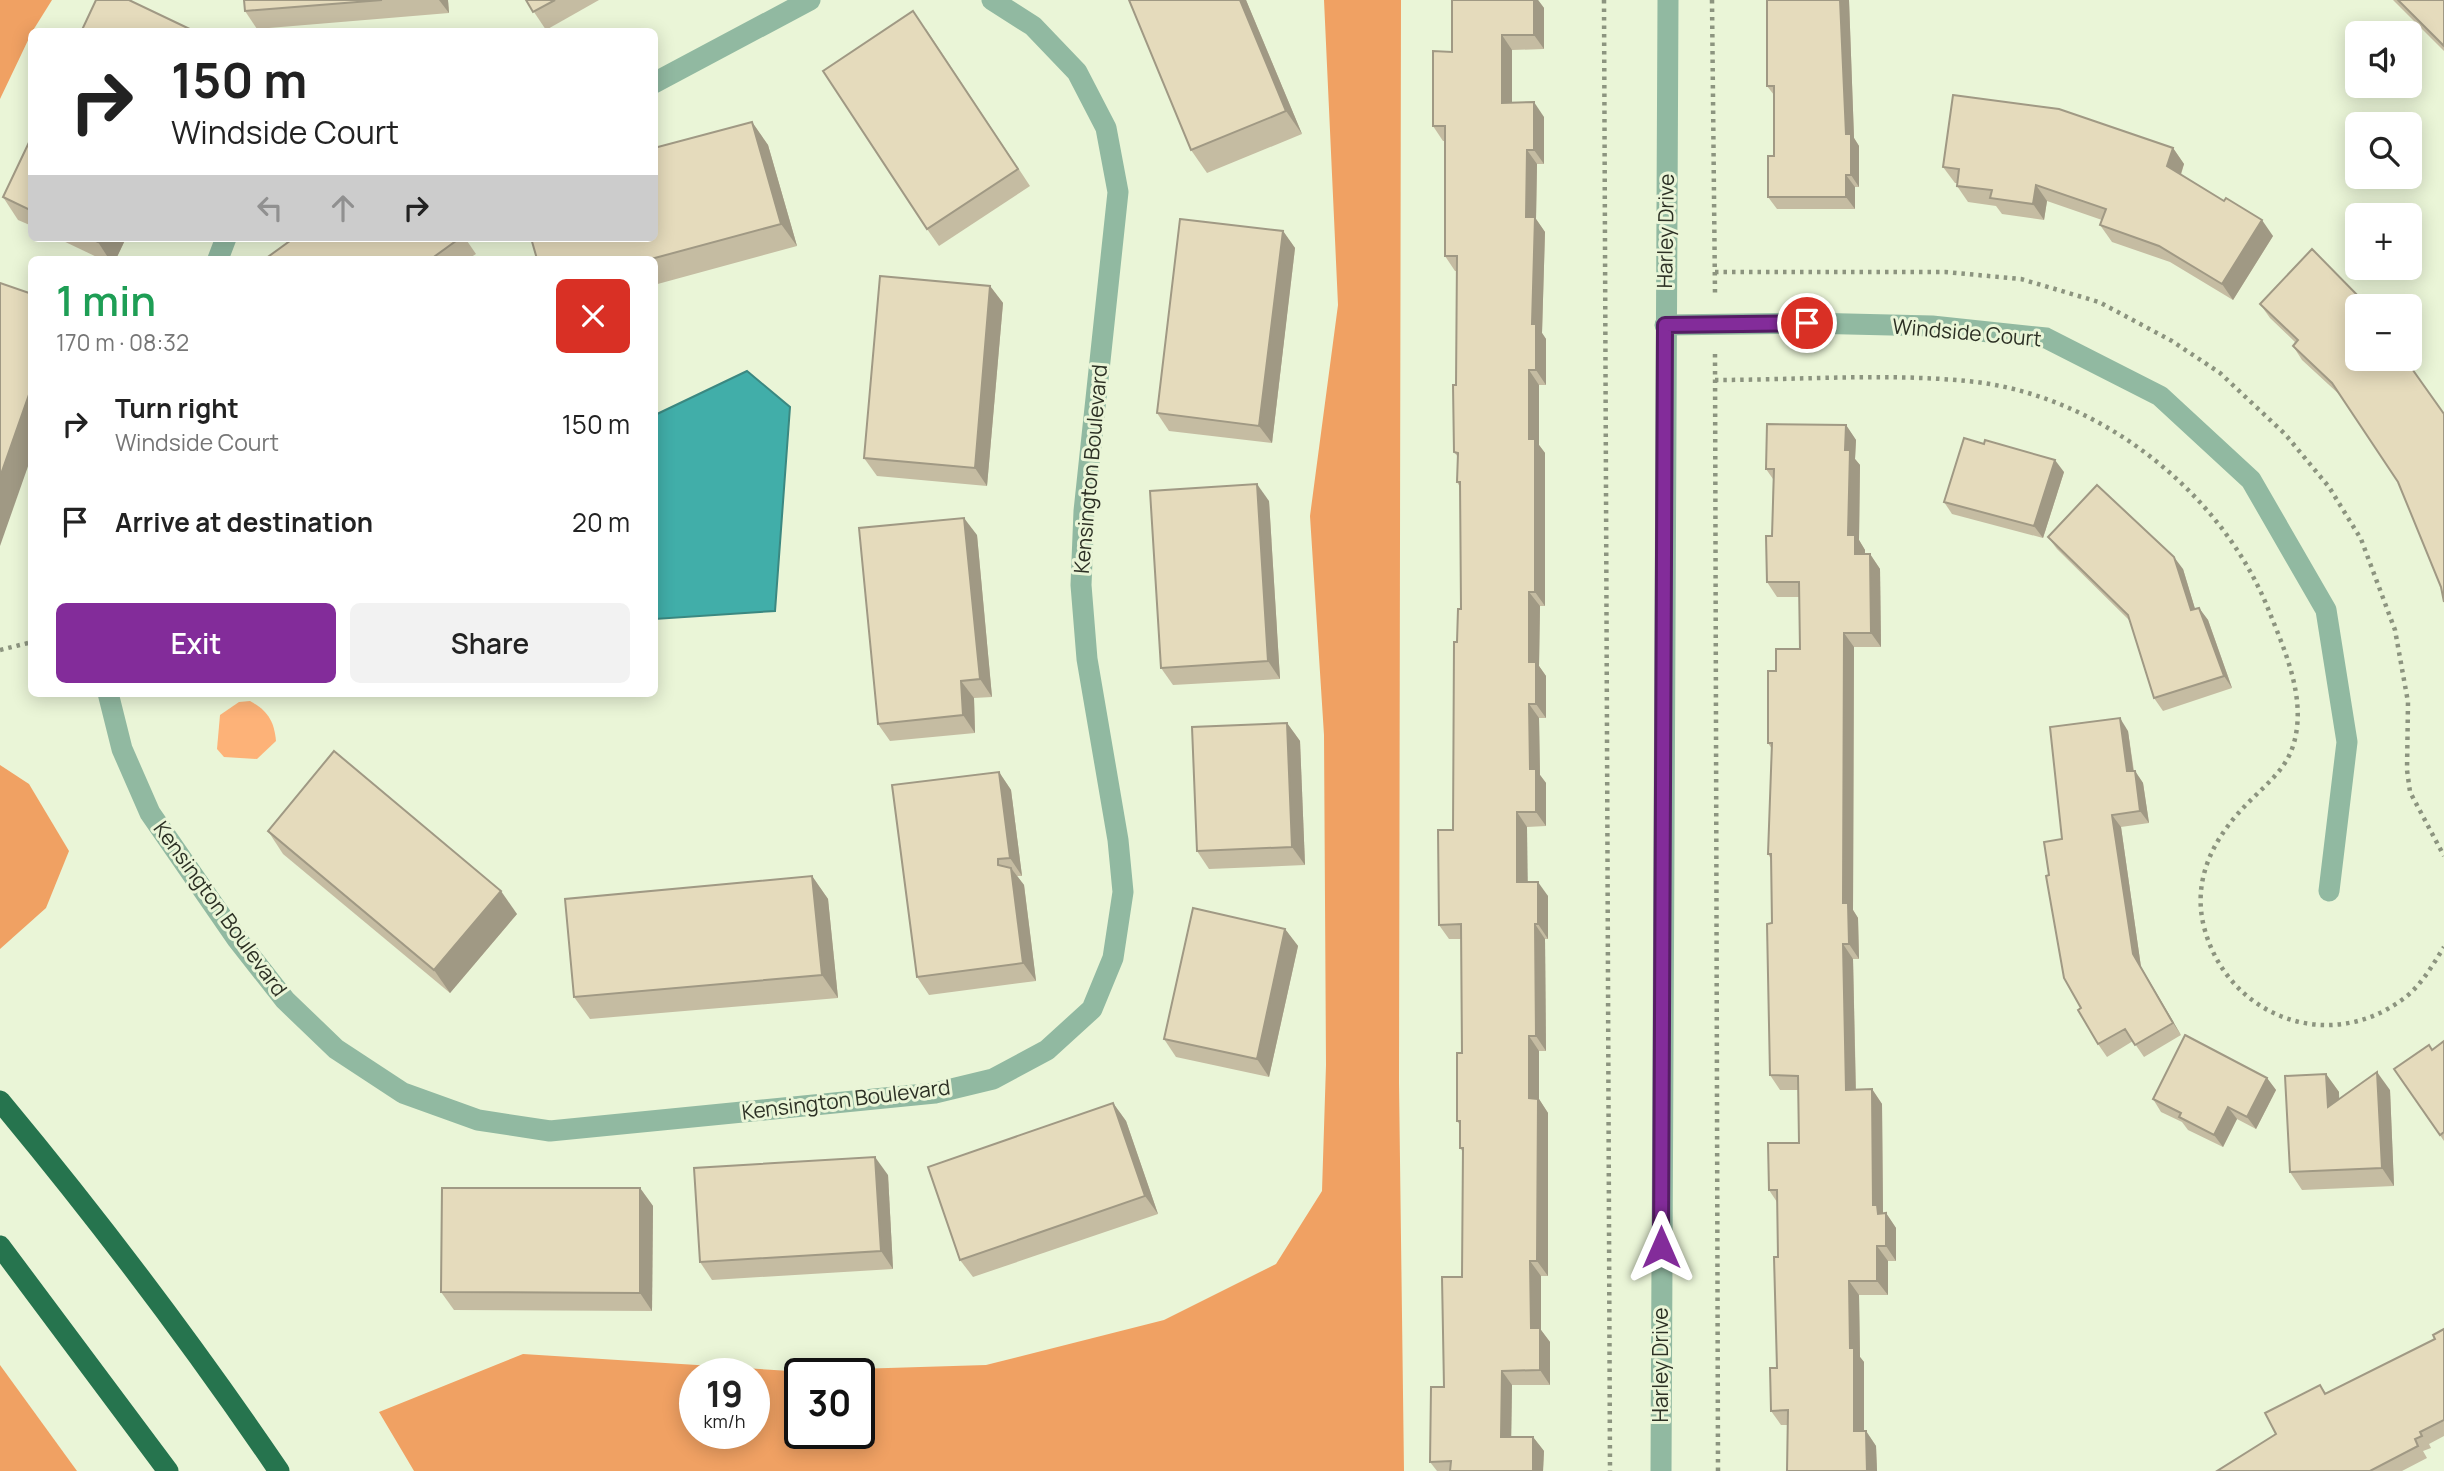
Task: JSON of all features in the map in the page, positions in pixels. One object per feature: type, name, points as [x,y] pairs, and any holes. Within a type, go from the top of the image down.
[{"type":"highway","points":[[0,1101],[78,1195],[206,1363],[279,1471]]},
{"type":"highway","points":[[0,1246],[168,1471]]},
{"type":"street","points":[[658,81],[810,0]]},
{"type":"street","name":"Kensington Boulevard","points":[[109,697],[122,749],[150,813],[237,939],[285,1000],[336,1049],[403,1093],[478,1120],[550,1131],[935,1093],[993,1079],[1047,1049],[1092,1009],[1113,958],[1123,892],[1118,840],[1087,659],[1081,584],[1084,511],[1118,192],[1106,128],[1077,72],[1033,26],[992,0]]},
{"type":"street","name":"Harley Drive","points":[[1661,1471],[1668,0]]},
{"type":"street","name":"Windside Court","points":[[1665,325],[1932,326],[2046,338],[2160,396],[2251,480],[2326,610],[2347,742],[2329,891]]},
{"type":"path","points":[[1604,0],[1610,1471]]},
{"type":"path","points":[[1712,0],[1718,1471]]},
{"type":"path","points":[[1715,380],[1969,381],[2026,394],[2086,416],[2139,448],[2193,495],[2233,542],[2261,592],[2282,643],[2296,695],[2299,718],[2293,748],[2279,773],[2227,824],[2210,855],[2202,884],[2203,922],[2210,950],[2233,986],[2258,1006],[2294,1022],[2332,1027],[2367,1018],[2403,1000],[2425,978],[2444,947]]},
{"type":"path","points":[[0,650],[28,643]]},
{"type":"shaded area","points":[[0,0],[52,0],[34,28],[28,28],[28,40],[0,99]]},
{"type":"shaded area","points":[[1324,0],[1401,0],[1399,1083],[1404,1471],[414,1471],[379,1412],[523,1354],[679,1364],[679,1449],[770,1449],[770,1370],[784,1371],[784,1449],[875,1449],[875,1368],[986,1365],[1164,1320],[1276,1264],[1322,1191],[1326,1065],[1324,735],[1310,516],[1338,305]]},
{"type":"shaded area","points":[[250,701],[269,717],[276,741],[257,759],[224,757],[217,749],[220,715],[239,702]]},
{"type":"shaded area","points":[[0,765],[29,784],[69,851],[46,908],[0,949]]},
{"type":"shaded area","points":[[0,1365],[77,1471],[0,1471]]},
{"type":"water","points":[[747,371],[790,407],[775,611],[658,619],[658,414]]},
{"type":"building","points":[[96,0],[129,0],[188,28],[83,28]]},
{"type":"building","points":[[244,0],[382,0],[245,11]]},
{"type":"building","points":[[526,0],[555,0],[533,12]]},
{"type":"building","points":[[1129,0],[1240,0],[1286,111],[1191,150]]},
{"type":"building","points":[[1452,0],[1534,0],[1534,35],[1502,35],[1502,103],[1534,102],[1534,150],[1527,150],[1526,217],[1535,217],[1532,324],[1536,324],[1536,370],[1529,370],[1529,439],[1535,439],[1535,592],[1529,592],[1529,662],[1536,662],[1536,704],[1529,704],[1530,769],[1536,769],[1536,812],[1517,812],[1517,882],[1538,882],[1538,924],[1535,924],[1536,1036],[1529,1036],[1529,1098],[1538,1099],[1537,1261],[1530,1261],[1531,1328],[1540,1328],[1540,1370],[1502,1371],[1501,1437],[1533,1437],[1533,1471],[1450,1471],[1451,1461],[1430,1462],[1431,1387],[1444,1387],[1442,1277],[1462,1277],[1463,1148],[1460,1148],[1460,1121],[1457,1121],[1457,1053],[1462,1053],[1461,924],[1439,925],[1438,830],[1453,830],[1454,642],[1457,642],[1458,609],[1461,609],[1460,482],[1457,482],[1458,453],[1454,452],[1453,385],[1456,385],[1457,256],[1445,256],[1445,126],[1433,126],[1433,51],[1452,52]]},
{"type":"building","points":[[1767,0],[1840,0],[1846,134],[1851,134],[1851,175],[1846,175],[1846,197],[1768,197],[1768,156],[1774,156],[1774,86],[1767,86]]},
{"type":"building","points":[[2398,0],[2444,0],[2444,46],[2422,21]]},
{"type":"building","points":[[913,11],[1018,169],[927,229],[823,71]]},
{"type":"building","points":[[1953,95],[2059,109],[2173,148],[2167,166],[2224,201],[2226,198],[2262,220],[2222,284],[2159,246],[2100,225],[2106,209],[2036,185],[2033,204],[1990,198],[1992,190],[1957,186],[1959,169],[1943,167]]},
{"type":"building","points":[[752,122],[781,224],[658,257],[536,256],[532,242],[658,242],[658,147]]},
{"type":"building","points":[[28,144],[28,209],[3,197]]},
{"type":"building","points":[[1180,219],[1283,231],[1259,426],[1157,413]]},
{"type":"building","points":[[288,242],[454,242],[435,256],[269,256]]},
{"type":"building","points":[[2312,249],[2356,294],[2345,294],[2345,371],[2414,371],[2444,414],[2444,602],[2441,587],[2398,482],[2332,383],[2293,346],[2298,340],[2260,304]]},
{"type":"building","points":[[880,276],[990,286],[975,468],[864,458]]},
{"type":"building","points":[[0,283],[28,293],[28,397],[0,477]]},
{"type":"building","points":[[1767,424],[1846,425],[1845,450],[1850,450],[1848,535],[1855,535],[1855,554],[1870,554],[1871,633],[1844,633],[1843,903],[1848,903],[1849,944],[1843,944],[1846,1090],[1872,1089],[1873,1205],[1877,1205],[1878,1214],[1886,1213],[1886,1246],[1877,1246],[1877,1281],[1849,1281],[1850,1348],[1854,1348],[1854,1431],[1866,1431],[1867,1471],[1787,1471],[1788,1410],[1771,1411],[1770,1368],[1777,1368],[1774,1257],[1778,1257],[1777,1190],[1769,1190],[1768,1143],[1799,1143],[1798,1076],[1770,1075],[1767,924],[1772,923],[1771,854],[1768,854],[1772,743],[1768,743],[1768,671],[1776,671],[1776,649],[1800,649],[1799,582],[1767,582],[1766,536],[1772,536],[1774,469],[1766,469]]},
{"type":"building","points":[[1964,438],[1984,444],[1985,440],[2055,460],[2034,526],[1944,502]]},
{"type":"building","points":[[1257,484],[1268,661],[1161,668],[1150,491]]},
{"type":"building","points":[[2097,485],[2174,557],[2191,610],[2199,608],[2224,676],[2154,698],[2128,615],[2048,537]]},
{"type":"building","points":[[964,518],[980,679],[961,681],[963,715],[878,724],[859,528]]},
{"type":"building","points":[[2120,718],[2127,771],[2135,771],[2140,811],[2112,815],[2133,954],[2173,1023],[2135,1045],[2125,1029],[2098,1044],[2078,1010],[2081,1008],[2064,978],[2046,876],[2049,875],[2044,842],[2062,839],[2050,727]]},
{"type":"building","points":[[1287,723],[1292,847],[1197,851],[1192,727]]},
{"type":"building","points":[[334,751],[501,891],[434,970],[268,831]]},
{"type":"building","points":[[999,772],[1010,858],[998,859],[998,865],[1011,868],[1023,963],[917,977],[892,785]]},
{"type":"building","points":[[812,876],[822,975],[574,997],[565,899]]},
{"type":"building","points":[[1193,908],[1285,929],[1257,1059],[1164,1039]]},
{"type":"building","points":[[2185,1035],[2267,1078],[2247,1117],[2228,1107],[2214,1135],[2179,1117],[2181,1113],[2153,1099]]},
{"type":"building","points":[[2444,1041],[2444,1132],[2440,1135],[2394,1069],[2429,1045],[2432,1050]]},
{"type":"building","points":[[2377,1072],[2382,1168],[2290,1172],[2285,1076],[2326,1074],[2328,1107]]},
{"type":"building","points":[[1113,1103],[1145,1196],[960,1260],[928,1167]]},
{"type":"building","points":[[875,1157],[881,1251],[700,1262],[694,1168]]},
{"type":"building","points":[[442,1188],[640,1188],[640,1293],[441,1292]]},
{"type":"building","points":[[2444,1329],[2444,1420],[2420,1432],[2422,1436],[2415,1439],[2418,1446],[2370,1471],[2217,1471],[2276,1434],[2265,1413],[2320,1385],[2325,1394],[2435,1339],[2433,1335]]},
{"type":"route","points":[[1661,1247],[1665,325],[1807,323]]}]
